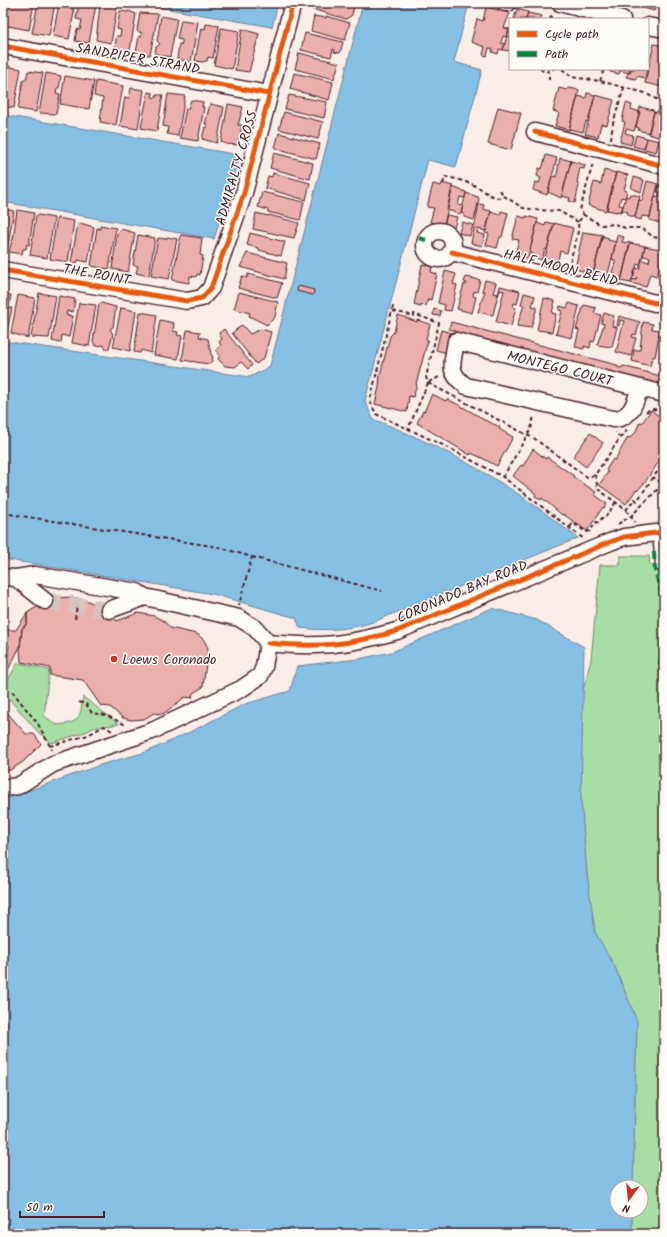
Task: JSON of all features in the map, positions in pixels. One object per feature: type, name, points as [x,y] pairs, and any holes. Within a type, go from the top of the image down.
[{"type":"street","name":"ADMIRALTY CROSS","points":[[187,301],[202,298],[211,288],[244,193],[293,3]]},
{"type":"street","points":[[556,8],[616,18]]},
{"type":"street","points":[[649,26],[664,29]]},
{"type":"street","name":"SANDPIPER STRAND","points":[[3,46],[269,94]]},
{"type":"street","points":[[535,132],[664,166]]},
{"type":"street","name":"HALF MOON BEND","points":[[452,252],[655,303],[664,300]]},
{"type":"street","name":"THE POINT","points":[[3,270],[187,301]]},
{"type":"street","name":"MONTEGO COURT","points":[[616,419],[466,386],[456,378],[451,369],[456,341],[664,394]]},
{"type":"street","points":[[616,419],[628,415],[635,404],[640,388]]},
{"type":"street","points":[[663,533],[664,565]]},
{"type":"street","name":"CORONADO BAY ROAD","points":[[268,643],[298,646],[329,646],[353,643],[376,637],[397,631],[610,542],[624,537],[663,533]]},
{"type":"street","points":[[3,788],[18,786],[56,762],[152,731],[241,689],[260,676],[264,667],[268,643],[255,628],[239,618],[145,597],[137,592],[35,575],[10,577]]},
{"type":"street","points":[[10,577],[45,601]]},
{"type":"street","points":[[109,610],[145,597]]},
{"type":"path","points":[[551,18],[556,8]]},
{"type":"path","points":[[542,70],[545,72],[552,70]]},
{"type":"path","points":[[563,70],[572,77],[600,81],[645,93],[656,99],[664,96]]},
{"type":"path","points":[[600,81],[604,70]]},
{"type":"path","points":[[549,72],[549,80]]},
{"type":"path","points":[[610,143],[613,123],[624,88]]},
{"type":"path","points":[[593,163],[580,210],[584,215],[601,225],[615,224],[625,228],[639,228],[646,231],[653,237],[664,239]]},
{"type":"path","points":[[443,184],[445,176],[470,184],[493,197],[501,198],[504,196]]},
{"type":"path","points":[[500,190],[504,196],[523,208],[559,211],[578,222]]},
{"type":"path","points":[[571,272],[570,259],[579,230],[578,222],[584,215]]},
{"type":"path","points":[[393,306],[370,401],[376,414],[445,446],[503,477],[582,536]]},
{"type":"path","points":[[392,311],[414,316],[414,314],[439,322],[426,377],[428,383],[408,429]]},
{"type":"path","points":[[428,383],[527,435],[587,477],[595,475],[620,438],[615,430],[616,419]]},
{"type":"path","points":[[503,477],[527,435],[534,416]]},
{"type":"path","points":[[626,510],[635,499],[637,501],[664,462]]},
{"type":"path","points":[[595,475],[598,489],[626,510],[631,516],[636,527]]},
{"type":"path","points":[[614,526],[631,516],[663,484],[653,477]]},
{"type":"path","points":[[570,527],[573,523],[586,532],[590,531],[596,522],[598,523],[602,518],[604,519],[616,502]]},
{"type":"path","points":[[3,513],[218,547],[382,591]]},
{"type":"path","points":[[237,610],[252,557]]},
{"type":"path","points":[[75,619],[77,606]]},
{"type":"path","points":[[12,691],[38,724],[50,746],[56,762]]},
{"type":"path","points":[[79,702],[86,704],[92,713],[106,715],[122,725],[130,726]]},
{"type":"path","points":[[50,746],[88,735],[104,726],[113,731]]},
{"type":"green space","points":[[620,556],[649,556],[650,565],[664,565],[664,1234],[609,1234],[600,998],[571,735],[591,660],[600,565],[620,565]]},
{"type":"green space","points":[[18,663],[49,670],[44,716],[57,725],[70,723],[78,718],[80,715],[83,697],[119,724],[93,728],[52,743],[39,733],[3,692],[3,688]]},
{"type":"water","points":[[134,3],[278,3],[272,27]]},
{"type":"water","points":[[363,3],[469,3],[454,62],[482,70],[456,167],[428,160],[365,401],[373,419],[426,442],[476,468],[527,500],[578,538],[373,622],[355,627],[327,630],[300,628],[296,618],[213,594],[3,559],[3,341],[250,377],[270,366]]},
{"type":"water","points":[[3,115],[240,155],[214,239],[3,202]]},
{"type":"water","points":[[492,608],[537,620],[584,647],[581,799],[587,873],[595,932],[615,967],[637,1021],[633,1179],[609,1179],[609,1219],[632,1219],[632,1234],[3,1234],[3,800],[100,765],[146,752],[245,704],[290,691],[297,666],[358,659],[392,652]]},
{"type":"building","points":[[3,3],[34,3],[29,30],[3,25]]},
{"type":"building","points":[[38,3],[55,3],[49,36],[32,33]]},
{"type":"building","points":[[59,3],[75,3],[74,9],[72,9],[74,12],[69,39],[53,36]]},
{"type":"building","points":[[87,3],[96,5],[89,43],[75,41],[77,29],[80,30],[82,20],[76,19],[79,4],[87,5]]},
{"type":"building","points":[[103,3],[116,5],[117,8],[111,43],[96,40],[100,5]]},
{"type":"building","points":[[313,3],[353,3],[354,5],[352,15],[346,19],[312,9]]},
{"type":"building","points":[[629,3],[641,3],[640,8],[628,6]]},
{"type":"building","points":[[641,3],[656,3],[654,11],[644,8],[645,4]]},
{"type":"building","points":[[486,7],[510,13],[504,28],[509,29],[507,37],[503,36],[501,43],[505,44],[503,50],[499,49],[498,54],[492,52],[493,49],[489,48],[487,56],[483,55],[485,47],[471,42],[477,19],[483,21]]},
{"type":"building","points":[[517,9],[528,12],[526,18],[514,18]]},
{"type":"building","points":[[120,11],[129,11],[136,14],[130,50],[115,49],[116,39],[117,36],[120,36],[121,30],[117,29]]},
{"type":"building","points":[[140,13],[158,14],[150,55],[136,53],[139,36],[141,37],[142,33],[137,31]]},
{"type":"building","points":[[528,13],[542,16],[541,18],[526,18]]},
{"type":"building","points":[[161,16],[177,19],[170,57],[155,54],[156,47],[160,44],[157,41]]},
{"type":"building","points":[[314,16],[326,18],[326,16],[350,23],[345,40],[311,31]]},
{"type":"building","points":[[181,20],[198,22],[191,62],[177,59],[179,44],[182,44],[182,40],[177,39]]},
{"type":"building","points":[[206,24],[219,26],[213,58],[208,57],[207,61],[204,62],[195,61],[201,28],[205,29]]},
{"type":"building","points":[[221,28],[239,31],[232,69],[214,65]]},
{"type":"building","points":[[509,28],[509,51],[503,50]]},
{"type":"building","points":[[242,29],[259,34],[249,72],[235,70]]},
{"type":"building","points":[[305,33],[343,42],[340,53],[334,52],[335,50],[333,49],[331,57],[301,50]]},
{"type":"building","points":[[654,44],[664,46],[663,87],[645,83]]},
{"type":"building","points":[[299,53],[339,63],[334,79],[295,69]]},
{"type":"building","points":[[6,66],[21,69],[14,108],[3,106],[3,83]]},
{"type":"building","points":[[611,70],[631,70],[630,73],[620,71],[619,74],[610,72]]},
{"type":"building","points":[[630,70],[647,70],[645,78],[637,76],[636,79],[626,77]]},
{"type":"building","points":[[28,71],[43,73],[36,112],[18,109],[23,80],[26,80]]},
{"type":"building","points":[[46,73],[61,76],[59,88],[57,88],[56,93],[60,94],[56,114],[39,113]]},
{"type":"building","points":[[294,73],[333,82],[329,100],[290,89]]},
{"type":"building","points":[[65,76],[94,81],[89,109],[60,104]]},
{"type":"building","points":[[96,81],[123,86],[116,125],[100,122],[103,98],[94,96]]},
{"type":"building","points":[[131,88],[144,90],[138,129],[120,126],[125,97],[129,98]]},
{"type":"building","points":[[559,88],[567,90],[568,88],[575,89],[579,91],[569,130],[555,126],[559,113],[553,111]]},
{"type":"building","points":[[148,92],[153,93],[152,97],[156,98],[156,95],[163,95],[157,131],[141,128]]},
{"type":"building","points":[[587,93],[595,95],[588,122],[586,121],[583,132],[569,129],[578,96],[586,98]]},
{"type":"building","points":[[168,94],[185,96],[178,136],[167,134],[168,127],[163,126]]},
{"type":"building","points":[[289,95],[327,102],[324,118],[285,109]]},
{"type":"building","points":[[595,95],[614,100],[607,125],[601,124],[598,137],[585,134]]},
{"type":"building","points":[[191,100],[203,102],[202,107],[204,107],[198,141],[180,138],[186,108],[188,109]]},
{"type":"building","points":[[626,103],[632,105],[631,109],[640,112],[634,131],[626,129],[625,133],[633,135],[631,145],[620,142],[625,122],[622,121]]},
{"type":"building","points":[[210,104],[224,107],[217,143],[202,139],[205,127],[207,128],[207,124],[205,124]]},
{"type":"building","points":[[228,104],[243,107],[238,125],[242,125],[238,145],[229,145],[221,142]]},
{"type":"building","points":[[498,107],[521,113],[511,150],[488,144]]},
{"type":"building","points":[[640,107],[653,110],[654,112],[649,133],[638,130],[639,128],[636,127]]},
{"type":"building","points":[[657,111],[663,112],[664,115],[662,138],[648,134],[654,112],[656,113]]},
{"type":"building","points":[[284,112],[323,122],[318,139],[279,129]]},
{"type":"building","points":[[279,133],[320,144],[316,159],[275,148]]},
{"type":"building","points":[[636,135],[647,138],[644,149],[633,146]]},
{"type":"building","points":[[647,138],[659,141],[656,152],[644,149]]},
{"type":"building","points":[[274,153],[313,163],[310,179],[270,168]]},
{"type":"building","points":[[546,155],[557,158],[547,195],[533,190],[535,182],[539,183],[541,178],[537,176],[539,168],[542,169]]},
{"type":"building","points":[[560,158],[571,161],[561,198],[548,192],[552,176],[556,177]]},
{"type":"building","points":[[571,161],[585,165],[584,169],[580,168],[577,184],[579,185],[575,203],[569,201],[570,198],[562,196]]},
{"type":"building","points":[[604,170],[616,173],[606,211],[588,205],[594,182],[601,184]]},
{"type":"building","points":[[616,172],[628,175],[624,190],[627,191],[625,198],[621,197],[619,205],[623,206],[621,212],[607,210]]},
{"type":"building","points":[[273,173],[310,183],[306,200],[265,188],[268,176],[272,177]]},
{"type":"building","points":[[634,177],[644,180],[641,192],[631,188]]},
{"type":"building","points":[[647,181],[658,184],[650,217],[642,216],[641,220],[635,218],[639,200],[642,201]]},
{"type":"building","points":[[442,183],[453,186],[444,225],[430,222],[434,208],[427,207],[433,184],[441,186]]},
{"type":"building","points":[[659,185],[664,186],[664,224],[649,220],[655,196],[659,197],[660,192],[657,192]]},
{"type":"building","points":[[452,187],[466,192],[465,198],[460,197],[458,205],[463,206],[461,214],[447,210]]},
{"type":"building","points":[[262,192],[304,202],[300,220],[268,212],[268,210],[258,207]]},
{"type":"building","points":[[466,193],[478,197],[479,199],[474,220],[464,217],[464,214],[461,213]]},
{"type":"building","points":[[630,194],[640,196],[635,217],[627,215],[628,212],[622,210],[626,196],[629,197]]},
{"type":"building","points":[[479,204],[484,205],[483,209],[491,211],[486,231],[478,229],[477,233],[485,235],[482,246],[471,243]]},
{"type":"building","points":[[3,209],[14,211],[7,249],[3,249]]},
{"type":"building","points":[[17,210],[34,213],[29,245],[27,244],[26,249],[23,249],[22,254],[9,252],[13,240]]},
{"type":"building","points":[[501,211],[508,213],[502,237],[500,237],[497,248],[486,245],[489,234],[485,233],[491,212],[500,215]]},
{"type":"building","points":[[256,213],[299,223],[294,238],[253,229]]},
{"type":"building","points":[[38,215],[54,218],[47,258],[30,255],[36,216]]},
{"type":"building","points":[[447,215],[457,217],[454,228],[444,225]]},
{"type":"building","points":[[518,216],[538,219],[528,258],[515,254],[519,240],[512,239]]},
{"type":"building","points":[[57,218],[74,221],[68,262],[50,259]]},
{"type":"building","points":[[462,222],[473,225],[470,236],[459,233]]},
{"type":"building","points":[[546,222],[554,224],[547,250],[545,249],[542,260],[532,257],[533,254],[529,253],[537,223],[545,226]]},
{"type":"building","points":[[80,223],[94,227],[88,262],[78,260],[77,263],[71,262],[78,224]]},
{"type":"building","points":[[554,223],[573,228],[567,253],[560,251],[557,265],[544,261]]},
{"type":"building","points":[[100,225],[116,228],[109,269],[91,266],[97,228],[100,229]]},
{"type":"building","points":[[121,229],[135,233],[128,272],[112,269],[117,234]]},
{"type":"building","points":[[583,232],[603,235],[593,274],[575,269]]},
{"type":"building","points":[[250,233],[285,242],[281,256],[247,245]]},
{"type":"building","points":[[138,235],[155,238],[149,276],[136,273],[138,266],[133,265]]},
{"type":"building","points":[[181,235],[202,238],[200,255],[203,256],[200,275],[197,274],[196,277],[190,276],[189,283],[172,280]]},
{"type":"building","points":[[617,235],[624,237],[622,242],[630,243],[621,281],[610,278],[615,263],[615,260],[612,259]]},
{"type":"building","points":[[602,236],[609,238],[608,240],[616,242],[607,278],[593,274]]},
{"type":"building","points":[[167,237],[177,239],[169,279],[151,276],[158,238],[166,239]]},
{"type":"building","points":[[630,243],[645,246],[640,265],[637,264],[631,283],[621,281]]},
{"type":"building","points":[[645,246],[664,250],[657,276],[650,274],[646,287],[631,283],[632,279],[636,280],[637,277],[633,276],[636,268],[639,269],[642,260],[649,262],[650,257],[643,256]]},
{"type":"building","points":[[247,253],[287,263],[284,279],[240,267]]},
{"type":"building","points":[[422,264],[432,267],[431,272],[437,274],[431,300],[428,299],[426,306],[421,305],[421,307],[414,305]]},
{"type":"building","points":[[445,271],[456,274],[453,284],[457,285],[451,311],[444,310],[445,305],[438,303]]},
{"type":"building","points":[[248,274],[282,283],[277,298],[238,288],[242,276],[247,278]]},
{"type":"building","points":[[466,277],[480,280],[477,292],[474,291],[473,296],[476,297],[472,313],[457,309],[464,284],[466,285],[467,283],[464,282]]},
{"type":"building","points":[[485,280],[496,283],[493,293],[498,294],[493,315],[478,312],[485,291],[482,291]]},
{"type":"building","points":[[298,286],[314,290],[313,295],[297,291]]},
{"type":"building","points":[[500,286],[520,291],[517,304],[514,303],[513,307],[516,308],[511,326],[496,322],[504,291],[500,290],[498,296]]},
{"type":"building","points":[[239,292],[278,302],[275,317],[267,325],[249,316],[250,313],[234,309]]},
{"type":"building","points":[[39,293],[56,296],[49,338],[31,337]]},
{"type":"building","points":[[524,293],[535,296],[532,306],[537,307],[531,328],[517,326],[524,305],[521,305]]},
{"type":"building","points":[[3,294],[11,295],[9,308],[12,308],[6,335],[3,335]]},
{"type":"building","points":[[18,295],[35,298],[28,338],[11,333]]},
{"type":"building","points":[[59,296],[75,299],[73,312],[67,311],[66,315],[73,316],[69,337],[62,335],[61,343],[52,341]]},
{"type":"building","points":[[544,298],[555,301],[552,313],[556,314],[552,332],[537,330]]},
{"type":"building","points":[[79,303],[96,305],[89,346],[72,343]]},
{"type":"building","points":[[101,303],[116,307],[113,327],[110,329],[113,334],[109,348],[106,350],[104,345],[96,346],[93,342],[99,304]]},
{"type":"building","points":[[569,303],[579,306],[572,338],[556,334],[562,311],[559,310],[560,306],[567,308]]},
{"type":"building","points":[[584,305],[596,308],[594,313],[601,315],[594,342],[591,341],[590,348],[584,346],[584,349],[575,347],[579,330],[576,329]]},
{"type":"building","points":[[121,308],[136,311],[130,351],[113,347]]},
{"type":"building","points":[[434,309],[441,311],[440,316],[433,315]]},
{"type":"building","points":[[140,312],[157,315],[151,353],[141,350],[140,353],[134,352]]},
{"type":"building","points":[[604,313],[614,316],[612,326],[617,327],[612,347],[597,345],[604,324],[601,323]]},
{"type":"building","points":[[398,315],[417,322],[417,320],[430,324],[426,339],[428,340],[416,384],[417,385],[413,397],[409,396],[407,412],[375,404],[380,375],[390,336],[394,332]]},
{"type":"building","points":[[619,316],[640,322],[636,335],[633,334],[632,337],[636,338],[631,356],[616,352],[624,321],[620,320],[619,326],[617,325]]},
{"type":"building","points":[[160,320],[174,323],[173,331],[178,332],[177,335],[182,336],[178,359],[154,355]]},
{"type":"building","points":[[451,322],[617,365],[617,367],[622,368],[623,366],[664,377],[663,386],[455,336],[456,331],[449,329]]},
{"type":"building","points":[[643,322],[653,324],[652,329],[660,330],[655,357],[652,357],[650,366],[632,361],[634,350],[640,350]]},
{"type":"building","points":[[242,325],[250,334],[261,329],[271,332],[264,358],[256,364],[232,333]]},
{"type":"building","points":[[224,329],[252,365],[248,369],[241,362],[235,367],[225,366],[218,359],[220,355],[216,350],[220,347],[221,345],[219,342],[222,339],[219,333]]},
{"type":"building","points":[[187,330],[200,332],[199,337],[208,339],[213,357],[209,364],[182,360]]},
{"type":"building","points":[[441,330],[452,333],[447,353],[436,350]]},
{"type":"building","points":[[432,394],[446,401],[447,399],[459,405],[482,419],[500,427],[499,429],[513,437],[497,466],[471,453],[470,455],[417,423]]},
{"type":"building","points":[[651,410],[664,420],[664,454],[645,482],[637,491],[636,490],[626,504],[599,485],[608,472],[606,470],[613,459],[615,460],[628,437],[630,438],[635,433],[640,422],[642,423]]},
{"type":"building","points":[[590,433],[603,443],[586,467],[573,457]]},
{"type":"building","points":[[533,449],[546,459],[547,457],[596,492],[594,494],[607,504],[604,508],[603,507],[587,531],[563,514],[562,515],[542,498],[541,500],[535,496],[536,494],[513,476],[521,465],[523,466]]},
{"type":"building","name":"Loews Coronado","points":[[72,597],[86,600],[101,607],[117,621],[138,613],[154,616],[164,621],[170,628],[197,634],[204,640],[208,648],[203,687],[193,693],[192,698],[185,697],[163,714],[154,713],[144,719],[131,720],[123,718],[110,707],[101,706],[83,680],[50,675],[50,668],[21,662],[20,647],[22,629],[27,623],[27,613],[43,603],[57,598]]},
{"type":"building","points":[[27,613],[27,623],[22,629],[20,647],[3,679],[3,661],[9,646],[4,645],[7,630],[16,630]]},
{"type":"building","points":[[3,708],[26,734],[34,734],[41,744],[23,762],[10,770],[3,772]]},
{"type":"tunnel","points":[[45,601],[109,610]]},
{"type":"marked path","points":[[419,238],[426,240]]},
{"type":"marked path","points":[[654,552],[655,571],[664,603]]},
{"type":"marked path","points":[[664,645],[660,664],[664,681]]},
{"type":"cycle path","points":[[3,270],[187,301],[202,298],[211,288],[244,193],[293,3]]},
{"type":"cycle path","points":[[3,46],[269,94]]},
{"type":"cycle path","points":[[535,132],[664,166]]},
{"type":"cycle path","points":[[452,252],[655,303],[664,301]]},
{"type":"cycle path","points":[[268,643],[303,645],[333,644],[379,636],[397,631],[610,542],[624,537],[664,532]]},
{"type":"place","name":"Loews Coronado","points":[[114,659]]}]
